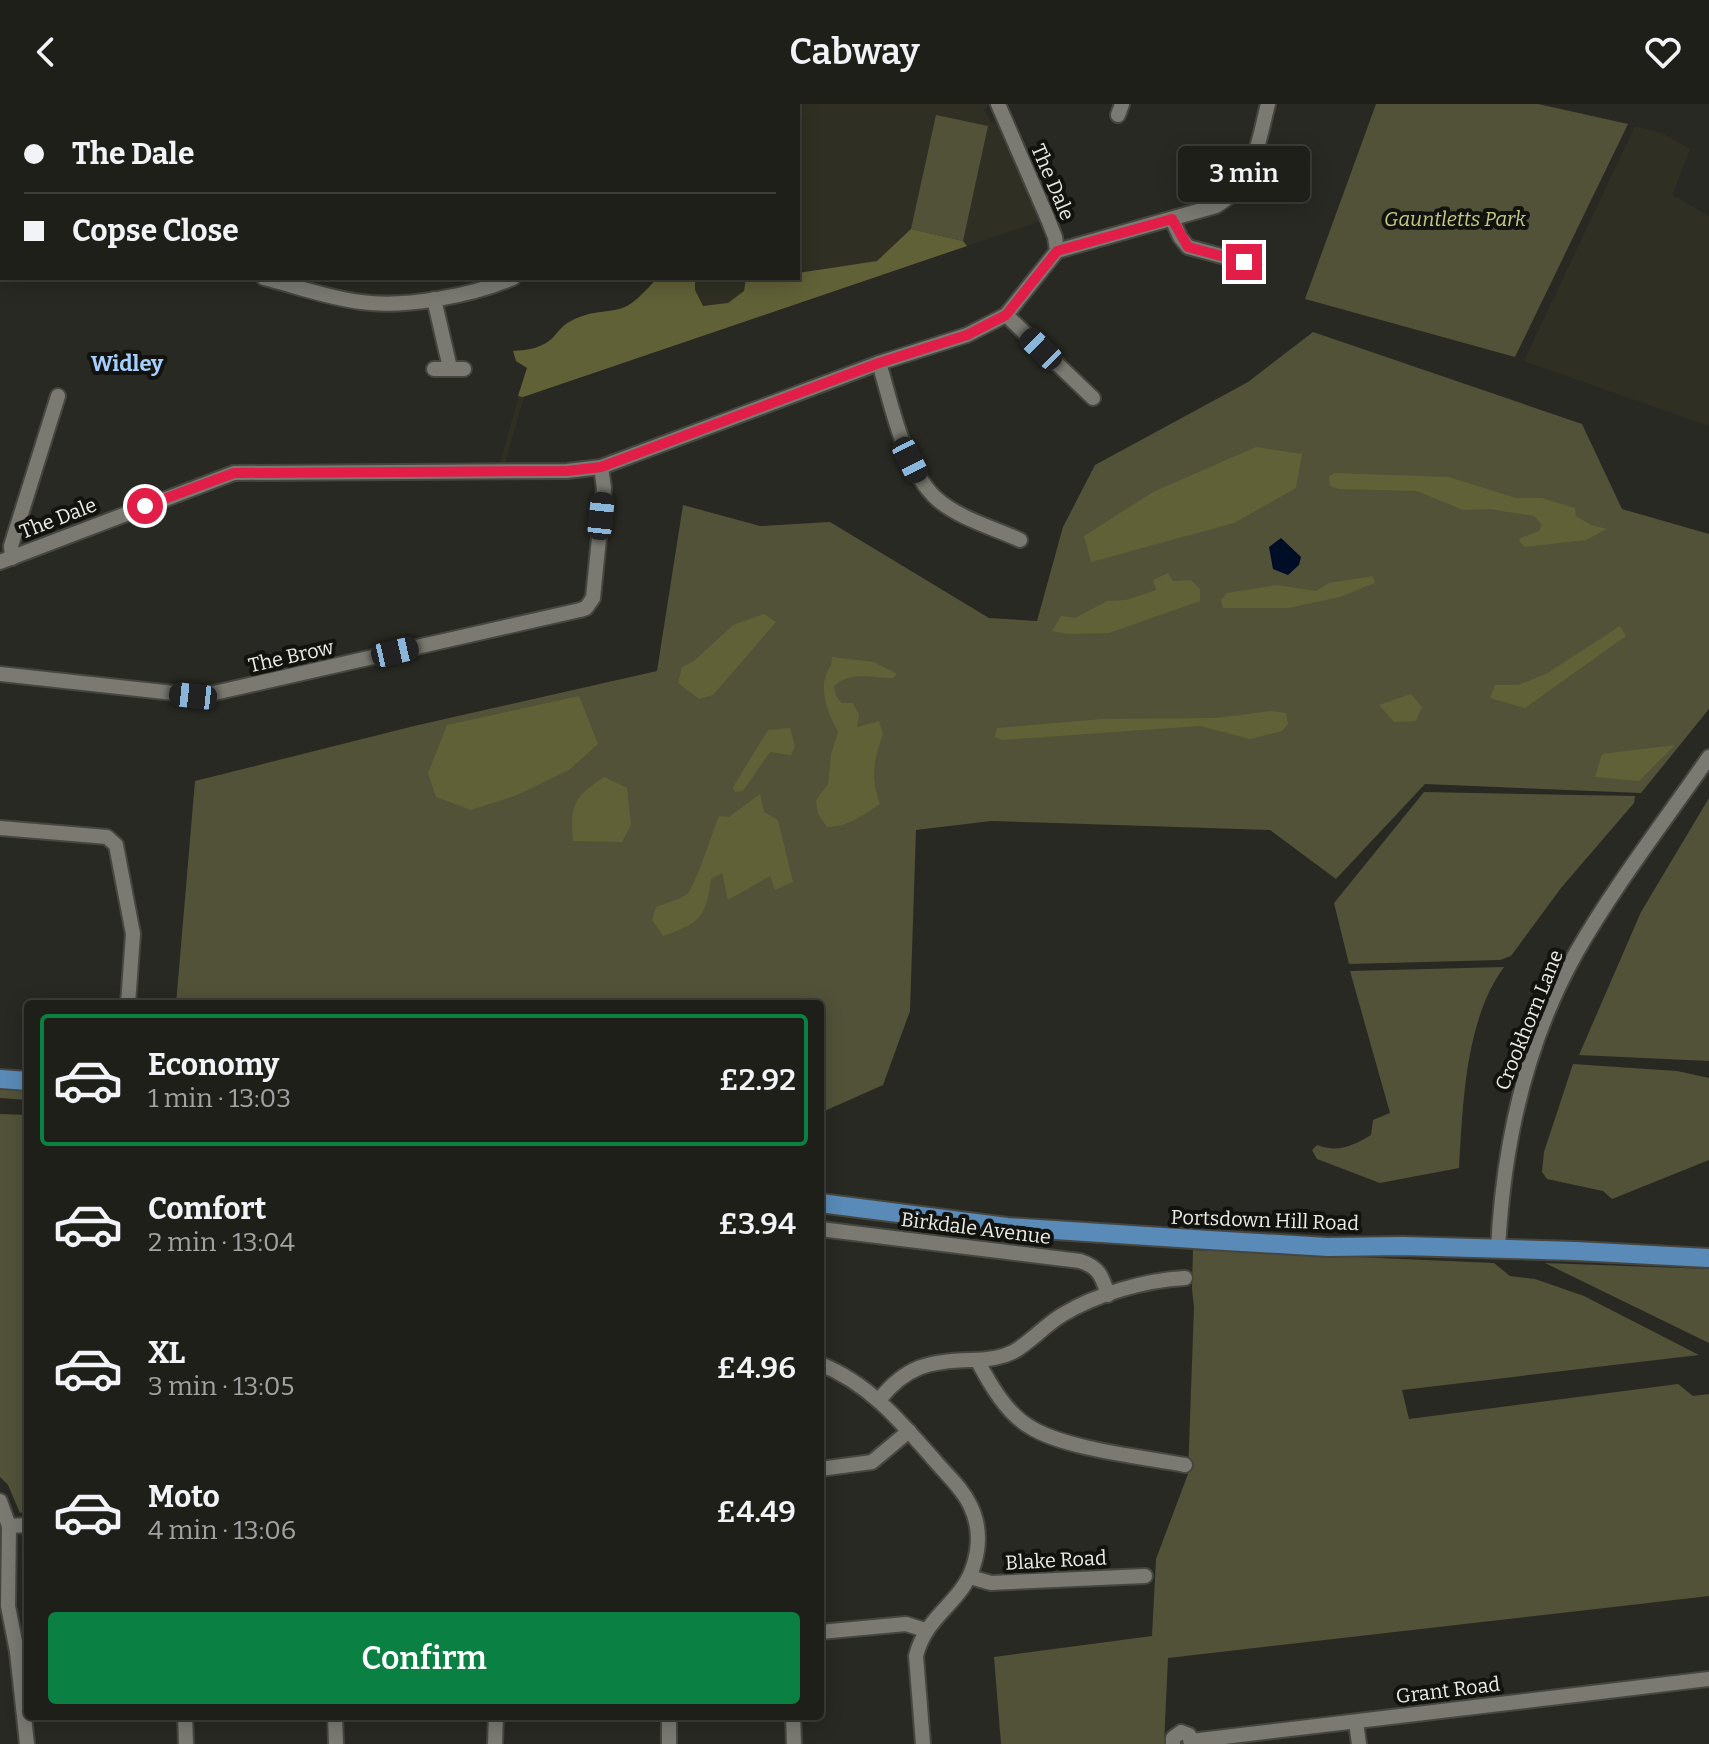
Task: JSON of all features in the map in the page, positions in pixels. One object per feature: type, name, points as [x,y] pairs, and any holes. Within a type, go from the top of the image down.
[{"type":"main road","points":[[0,1079],[24,1081]]},
{"type":"main road","name":"Portsdown Hill Road","points":[[824,1203],[1023,1228],[1328,1247],[1403,1246],[1709,1258]]},
{"type":"street","name":"The Dale","points":[[6,560],[234,473],[567,471],[601,467],[879,363],[967,335],[1006,315],[1057,251],[1047,217],[998,104]]},
{"type":"street","points":[[1057,251],[1216,206],[1240,187],[1250,171],[1268,104]]},
{"type":"street","points":[[1172,219],[1188,247],[1244,262]]},
{"type":"street","points":[[272,280],[360,302],[384,303],[434,299],[508,280]]},
{"type":"street","points":[[434,299],[449,369]]},
{"type":"street","points":[[1006,315],[1093,398]]},
{"type":"street","points":[[879,363],[910,460],[924,484],[947,506],[1020,540]]},
{"type":"street","points":[[6,560],[58,396]]},
{"type":"street","name":"The Brow","points":[[0,674],[201,696],[586,608],[593,598],[604,488],[601,467]]},
{"type":"street","name":"Crookhorn Lane","points":[[1498,1250],[1502,1193],[1517,1100],[1547,1017],[1576,954],[1709,757]]},
{"type":"street","points":[[0,828],[107,837],[116,845],[133,934],[128,1000]]},
{"type":"street","name":"Birkdale Avenue","points":[[824,1229],[1080,1261],[1093,1265],[1100,1273],[1108,1295]]},
{"type":"street","points":[[879,1400],[891,1385],[917,1367],[1013,1352],[1064,1313],[1155,1280],[1185,1278]]},
{"type":"street","points":[[977,1360],[1009,1409],[1028,1427],[1066,1442],[1178,1459]]},
{"type":"street","points":[[824,1366],[855,1381],[909,1431],[965,1496],[978,1533],[975,1563],[970,1577],[953,1601],[925,1630],[916,1656],[923,1744]]},
{"type":"street","points":[[824,1468],[872,1462],[909,1431]]},
{"type":"street","points":[[0,1501],[9,1526],[8,1606],[24,1716]]},
{"type":"street","points":[[9,1526],[24,1525]]},
{"type":"street","name":"Blake Road","points":[[970,1577],[991,1583],[1145,1576]]},
{"type":"street","points":[[824,1632],[906,1624],[925,1630]]},
{"type":"street","name":"Grant Road","points":[[1173,1744],[1173,1738],[1181,1732],[1187,1733],[1191,1742],[1709,1679]]},
{"type":"street","points":[[24,1720],[27,1744]]},
{"type":"street","points":[[185,1720],[186,1744]]},
{"type":"street","points":[[335,1720],[336,1744]]},
{"type":"street","points":[[495,1744],[496,1720]]},
{"type":"street","points":[[669,1720],[669,1744]]},
{"type":"street","points":[[793,1720],[794,1744]]},
{"type":"street","points":[[1356,1722],[1359,1744]]},
{"type":"shaded area","points":[[800,104],[987,104],[984,110],[991,122],[999,125],[1040,221],[524,397],[505,463],[500,463],[532,349],[629,305],[656,280],[800,280]]},
{"type":"shaded area","points":[[1635,126],[1662,133],[1690,149],[1672,195],[1709,216],[1709,426],[1524,361]]},
{"type":"green space","name":"Gauntletts Park","points":[[1376,104],[1538,104],[1628,124],[1515,357],[1305,299]]},
{"type":"green space","points":[[936,115],[988,126],[963,241],[911,229]]},
{"type":"green space","points":[[911,229],[963,241],[967,246],[523,397],[518,396],[527,368],[516,361],[513,351],[545,344],[578,318],[625,307],[656,280],[695,280],[695,290],[703,306],[728,303],[744,291],[746,280],[800,280],[800,273],[877,261]]},
{"type":"green space","points":[[1313,332],[1582,424],[1622,509],[1709,534],[1709,709],[1641,793],[1425,784],[1336,879],[1270,830],[991,821],[916,830],[910,1011],[883,1085],[824,1111],[824,1000],[176,1000],[195,781],[414,726],[657,671],[683,505],[760,526],[830,522],[989,618],[1037,621],[1063,527],[1095,465],[1248,382]]},
{"type":"green space","points":[[1256,447],[1302,454],[1296,488],[1234,523],[1091,562],[1084,536],[1153,492]]},
{"type":"green space","points":[[1334,473],[1449,477],[1516,498],[1542,498],[1575,508],[1576,516],[1591,525],[1607,529],[1586,540],[1525,547],[1519,541],[1521,538],[1539,531],[1542,525],[1534,516],[1489,509],[1463,510],[1417,491],[1339,489],[1330,486],[1329,477]]},
{"type":"green space","points":[[1168,573],[1173,581],[1191,580],[1200,589],[1200,601],[1109,633],[1068,634],[1052,631],[1061,616],[1075,618],[1107,601],[1126,600],[1156,590],[1153,580]]},
{"type":"green space","points":[[1373,576],[1375,583],[1340,597],[1289,608],[1223,608],[1221,600],[1227,593],[1276,585],[1316,591],[1329,583]]},
{"type":"green space","points":[[764,614],[776,622],[713,695],[699,699],[678,683],[682,667],[694,661],[733,625]]},
{"type":"green space","points":[[1620,626],[1626,636],[1525,708],[1490,698],[1495,685],[1518,685],[1546,674]]},
{"type":"green space","points":[[832,657],[874,662],[897,674],[893,678],[848,678],[834,686],[836,696],[842,703],[853,703],[859,715],[857,727],[879,721],[883,734],[875,760],[874,777],[880,804],[849,823],[827,827],[818,814],[816,800],[828,784],[831,755],[838,732],[824,689]]},
{"type":"green space","points":[[1411,694],[1422,707],[1416,721],[1394,722],[1379,705]]},
{"type":"green space","points":[[579,696],[598,744],[569,770],[515,796],[471,810],[436,797],[428,773],[447,725]]},
{"type":"green space","points":[[1271,711],[1286,713],[1288,724],[1282,731],[1250,739],[1200,726],[1002,740],[995,737],[997,728],[1102,719],[1216,718]]},
{"type":"green space","points":[[790,728],[795,746],[791,755],[770,752],[743,791],[735,792],[733,787],[768,730]]},
{"type":"green space","points":[[1675,745],[1639,781],[1595,777],[1602,754]]},
{"type":"green space","points":[[604,777],[627,788],[631,825],[622,842],[573,841],[572,818],[576,803]]},
{"type":"green space","points":[[1424,792],[1635,796],[1634,803],[1561,888],[1511,956],[1500,960],[1349,964],[1334,903]]},
{"type":"green space","points":[[760,794],[764,812],[778,820],[793,882],[775,890],[770,876],[728,900],[722,873],[711,879],[699,918],[663,936],[652,920],[656,907],[680,898],[690,890],[719,816],[729,817]]},
{"type":"green space","points":[[1709,798],[1709,1061],[1579,1055],[1641,912]]},
{"type":"green space","points":[[1504,967],[1481,1012],[1468,1063],[1459,1168],[1380,1183],[1317,1159],[1312,1150],[1317,1145],[1338,1148],[1358,1142],[1371,1135],[1373,1120],[1390,1113],[1350,971]]},
{"type":"green space","points":[[1573,1064],[1677,1071],[1709,1078],[1709,1160],[1612,1199],[1603,1191],[1547,1179],[1542,1172],[1544,1152]]},
{"type":"green space","points":[[0,1088],[24,1090],[24,1100],[0,1098]]},
{"type":"green space","points":[[0,1114],[24,1115],[24,1512],[20,1513],[8,1485],[0,1477]]},
{"type":"green space","points":[[1193,1250],[1494,1263],[1510,1276],[1535,1279],[1584,1296],[1699,1355],[1402,1390],[1409,1419],[1678,1384],[1693,1396],[1709,1394],[1709,1596],[1168,1658],[1164,1744],[1001,1744],[994,1657],[1152,1636],[1156,1559],[1188,1474]]},
{"type":"green space","points":[[1545,1263],[1709,1269],[1709,1343]]},
{"type":"water","points":[[1281,538],[1301,557],[1299,565],[1288,575],[1273,569],[1269,547]]},
{"type":"district","name":"Widley","points":[[127,363]]},
{"type":"route","points":[[145,506],[234,473],[567,471],[601,467],[879,363],[967,335],[1006,315],[1057,251],[1172,219],[1188,247],[1244,262]]}]
